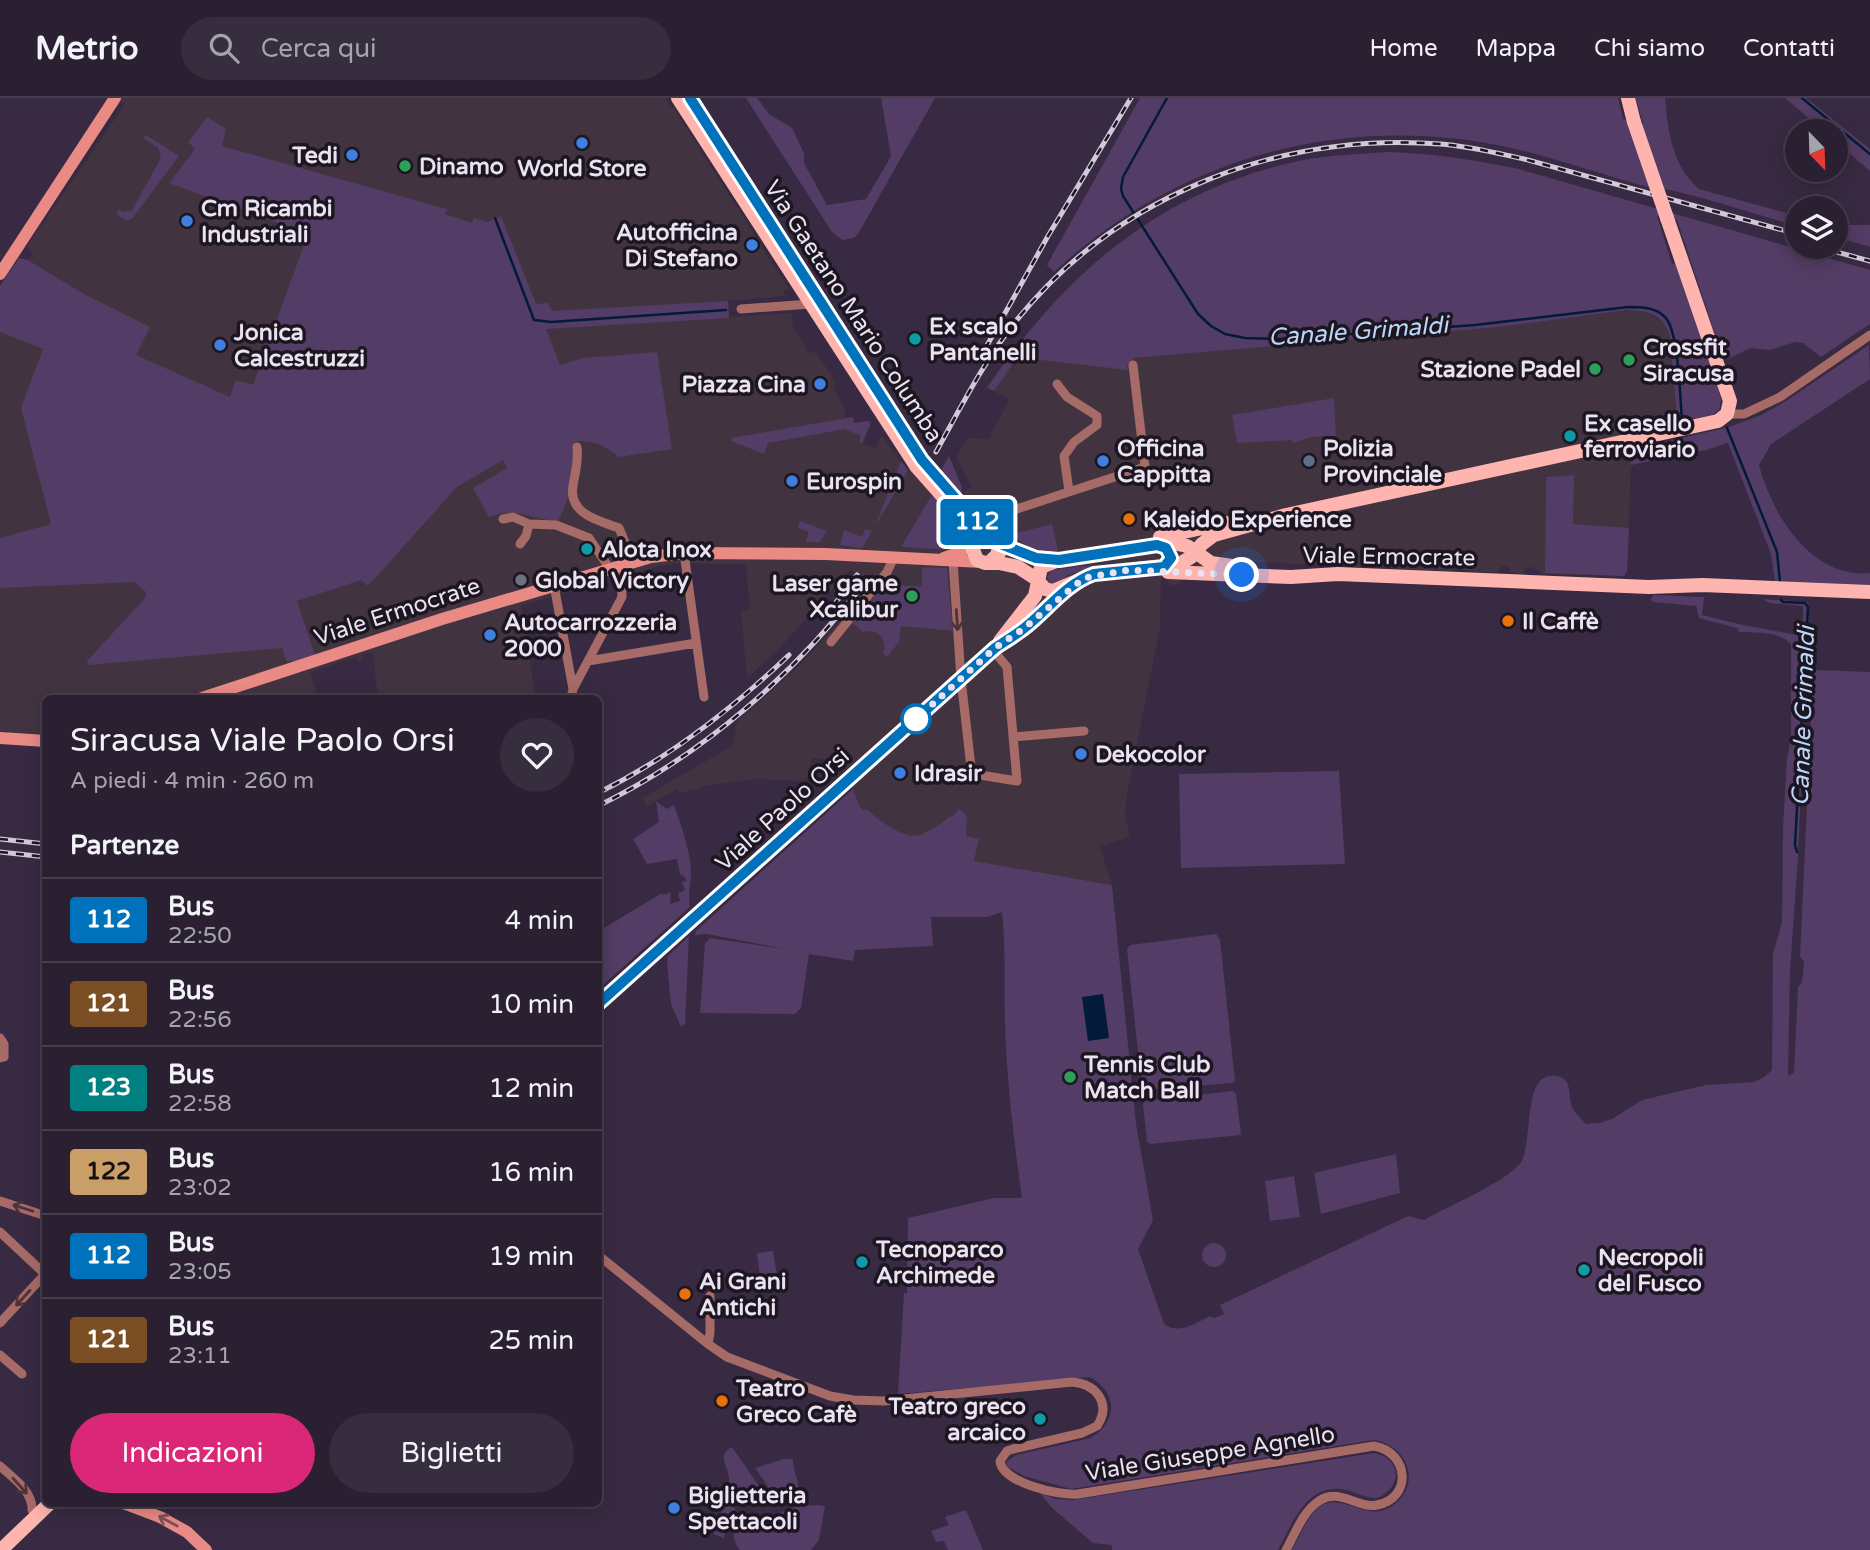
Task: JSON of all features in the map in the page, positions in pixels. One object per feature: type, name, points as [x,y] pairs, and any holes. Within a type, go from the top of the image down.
[{"type":"main road","points":[[0,274],[115,98]]},
{"type":"main road","name":"Via Gaetano Mario Columba","points":[[678,98],[916,466],[953,508],[973,544]]},
{"type":"main road","name":"Via Gaetano Mario Columba","points":[[690,98],[922,460],[995,540]]},
{"type":"main road","points":[[973,544],[975,558],[1018,567],[1045,589],[1053,591],[1084,578],[1185,562],[1222,532],[1286,515],[1718,421],[1727,414],[1730,401],[1628,98]]},
{"type":"main road","points":[[1119,550],[1154,539],[1251,518],[1286,515]]},
{"type":"main road","points":[[947,560],[984,536],[1036,558],[1059,560]]},
{"type":"main road","points":[[986,562],[999,553],[995,540]]},
{"type":"main road","points":[[994,649],[1012,623],[1032,602],[1041,567],[1059,560],[1178,544],[1201,551],[1216,565],[1338,574]]},
{"type":"main road","points":[[1157,545],[1166,548],[1171,554],[1171,560],[1164,567]]},
{"type":"main road","name":"Viale Ermocrate","points":[[211,695],[554,585],[621,565],[684,553],[826,554],[986,562]]},
{"type":"main road","name":"Viale Ermocrate","points":[[1128,570],[1291,577],[1338,574],[1649,587],[1703,585],[1870,592]]},
{"type":"main road","points":[[994,649],[1023,629],[1084,578]]},
{"type":"main road","name":"Viale Ermocrate","points":[[1649,587],[1701,594],[1870,600]]},
{"type":"main road","name":"Viale Paolo Orsi","points":[[602,1000],[994,649]]},
{"type":"main road","points":[[0,738],[42,741]]},
{"type":"main road","points":[[0,1539],[42,1501]]},
{"type":"main road","points":[[1,1550],[46,1507]]},
{"type":"main road","points":[[134,1507],[160,1517],[187,1532],[206,1550]]},
{"type":"street","points":[[741,309],[811,304]]},
{"type":"street","points":[[1727,414],[1744,414],[1780,397],[1870,335]]},
{"type":"street","points":[[977,522],[1145,467],[1133,365]]},
{"type":"street","points":[[1057,384],[1067,397],[1097,416],[1097,425],[1074,442],[1064,456],[1069,491]]},
{"type":"street","points":[[572,694],[622,597],[619,528],[591,519],[573,500],[573,483],[578,469],[577,447]]},
{"type":"street","points":[[503,519],[513,517],[529,524],[556,525],[589,538],[621,565]]},
{"type":"street","points":[[520,544],[526,536],[529,524]]},
{"type":"street","points":[[1199,529],[1201,551]]},
{"type":"street","points":[[684,553],[704,697]]},
{"type":"street","points":[[831,642],[887,572],[894,557]]},
{"type":"street","points":[[947,560],[971,767],[980,775],[1017,781],[1007,667],[994,649]]},
{"type":"street","points":[[554,585],[572,694]]},
{"type":"street","points":[[588,661],[696,643]]},
{"type":"street","points":[[1013,737],[1084,731]]},
{"type":"street","points":[[0,1038],[4,1044],[2,1057]]},
{"type":"street","points":[[0,1201],[42,1215]]},
{"type":"street","points":[[0,1232],[42,1271]]},
{"type":"street","name":"Viale Giuseppe Agnello","points":[[602,1258],[727,1357],[830,1396],[884,1401],[1072,1382],[1087,1385],[1097,1392],[1104,1405],[1097,1426],[1082,1433],[1007,1451],[1000,1461],[1000,1467],[1008,1476],[1064,1494],[1078,1494],[1374,1446],[1394,1455],[1403,1474],[1401,1485],[1393,1497],[1378,1505],[1339,1496],[1320,1500],[1308,1510],[1286,1550]]},
{"type":"street","points":[[0,1323],[42,1277]]},
{"type":"street","points":[[708,1344],[710,1296]]},
{"type":"street","points":[[0,1355],[22,1374]]},
{"type":"street","points":[[0,1466],[32,1499],[32,1510]]},
{"type":"shaded area","points":[[117,98],[666,98],[789,289],[784,290],[785,296],[728,301],[729,317],[792,313],[793,327],[807,349],[806,353],[816,352],[833,378],[833,388],[844,405],[845,418],[853,417],[854,423],[871,423],[863,443],[875,448],[882,436],[907,470],[910,467],[945,506],[971,487],[958,460],[958,454],[967,438],[989,439],[1009,400],[994,391],[1030,340],[1127,366],[1134,358],[1499,327],[1627,310],[1646,311],[1666,325],[1670,336],[1677,422],[1628,433],[1631,465],[1627,571],[1624,576],[1541,574],[1535,568],[1528,567],[1522,574],[1512,573],[1508,567],[1502,566],[1497,573],[1466,571],[1462,565],[1456,564],[1450,571],[1218,560],[1184,577],[1178,585],[1171,585],[1165,576],[1161,576],[1160,627],[1127,794],[1125,814],[1130,837],[1100,846],[1112,885],[974,861],[884,827],[860,807],[845,766],[834,760],[812,758],[806,781],[753,779],[710,785],[680,793],[677,789],[647,806],[642,798],[732,746],[737,722],[800,665],[848,612],[869,585],[850,570],[776,652],[747,678],[741,611],[750,609],[746,564],[682,563],[658,566],[639,573],[637,571],[521,606],[536,695],[378,695],[373,655],[370,653],[362,655],[363,660],[358,662],[356,657],[310,672],[317,695],[42,695],[42,747],[0,743],[0,286],[19,258],[28,260],[33,253],[27,246],[125,104]]},
{"type":"shaded area","points":[[746,98],[757,98],[769,114],[792,128],[804,153],[804,163],[827,205],[866,199],[891,156],[881,98],[935,98],[858,234],[854,238],[842,240],[832,232]]},
{"type":"shaded area","points":[[1140,98],[1618,98],[1623,119],[1643,124],[1636,98],[1665,98],[1670,135],[1677,159],[1699,189],[1785,213],[1785,222],[1511,148],[1449,138],[1387,136],[1327,141],[1267,153],[1210,172],[1155,199],[1102,232],[1054,272],[1047,265]]},
{"type":"shaded area","points":[[1785,98],[1806,98],[1832,119],[1810,119]]},
{"type":"shaded area","points":[[207,117],[226,129],[222,146],[447,209],[445,214],[472,223],[474,218],[487,222],[501,216],[536,304],[548,303],[552,311],[728,301],[729,318],[546,329],[560,365],[583,358],[657,352],[672,449],[619,457],[598,444],[574,442],[572,483],[558,521],[516,513],[489,517],[473,488],[507,468],[503,460],[457,487],[368,586],[361,580],[297,601],[315,655],[294,663],[286,661],[282,648],[88,665],[87,661],[146,597],[146,592],[134,582],[0,588],[0,538],[51,524],[21,408],[43,349],[0,332],[0,286],[19,258],[28,260],[82,293],[150,327],[136,355],[230,397],[236,380],[253,385],[308,234],[169,183],[195,149],[188,142]]},
{"type":"shaded area","points":[[1848,131],[1870,149],[1870,171],[1848,152]]},
{"type":"shaded area","points":[[146,135],[179,156],[132,219],[126,221],[116,214],[119,210],[132,210],[161,158],[158,148],[143,138]]},
{"type":"shaded area","points":[[1388,152],[1421,154],[1519,169],[1785,246],[1785,259],[1832,259],[1870,270],[1870,324],[1821,357],[1803,343],[1795,342],[1770,350],[1750,348],[1728,359],[1722,355],[1677,220],[1657,216],[1672,264],[1676,263],[1718,387],[1721,400],[1719,410],[1712,415],[1677,422],[1670,336],[1667,329],[1654,315],[1627,310],[1499,327],[1134,358],[1127,366],[1128,370],[1032,359],[1029,341],[994,391],[987,388],[1017,346],[1084,273],[1122,241],[1162,214],[1252,173],[1303,160]]},
{"type":"shaded area","points":[[1848,225],[1870,225],[1870,247],[1848,241]]},
{"type":"shaded area","points":[[1869,345],[1870,379],[1771,444],[1759,465],[1774,504],[1798,540],[1813,555],[1830,566],[1849,572],[1870,573],[1870,586],[1775,582],[1771,554],[1728,443],[1631,465],[1630,450],[1729,427],[1761,415]]},
{"type":"shaded area","points":[[1334,398],[1336,436],[1311,437],[1293,443],[1292,440],[1237,443],[1232,415]]},
{"type":"shaded area","points":[[853,417],[854,423],[871,423],[862,443],[859,442],[861,436],[845,429],[768,443],[764,454],[731,441],[731,438]]},
{"type":"shaded area","points":[[949,456],[962,487],[961,495],[940,472]]},
{"type":"shaded area","points":[[901,461],[908,470],[876,525],[877,521]]},
{"type":"shaded area","points":[[1574,475],[1573,524],[1629,528],[1627,571],[1624,576],[1545,573],[1546,477]]},
{"type":"shaded area","points":[[935,495],[952,514],[964,539],[962,545],[950,550],[901,547],[930,498]]},
{"type":"shaded area","points":[[800,521],[827,531],[820,542],[805,542],[809,532],[798,528]]},
{"type":"shaded area","points":[[1052,524],[1058,551],[1033,548],[1022,543],[1013,534]]},
{"type":"shaded area","points":[[865,529],[872,531],[862,548],[840,545],[844,530],[862,537]]},
{"type":"shaded area","points":[[1093,565],[1068,575],[1057,584],[1050,583],[1047,577],[1052,570]]},
{"type":"shaded area","name":"Laser game Xcalibur","points":[[922,567],[947,568],[953,631],[901,626],[899,642],[887,657],[883,654],[883,639],[877,633],[863,632],[852,623],[884,584],[922,587]]},
{"type":"shaded area","points":[[1653,595],[1704,597],[1702,615],[1803,636],[1803,606],[1770,603],[1762,599],[1807,602],[1809,605],[1790,971],[1788,1076],[1794,1073],[1798,987],[1802,983],[1804,961],[1800,957],[1813,672],[1870,672],[1870,1550],[1292,1550],[1308,1520],[1322,1505],[1338,1502],[1378,1511],[1398,1501],[1405,1492],[1408,1470],[1397,1451],[1374,1440],[1071,1489],[1024,1476],[1008,1467],[1006,1462],[1016,1455],[1091,1438],[1100,1431],[1110,1415],[1110,1399],[1106,1391],[1090,1377],[898,1394],[904,1293],[907,1293],[908,1218],[994,1198],[1022,1198],[1007,1069],[1002,912],[987,917],[931,917],[933,946],[855,950],[853,961],[809,954],[801,1008],[795,1014],[700,1013],[705,943],[710,938],[785,949],[707,934],[695,935],[696,931],[853,789],[860,807],[891,828],[913,836],[924,834],[949,816],[952,817],[959,809],[967,816],[966,836],[979,839],[974,861],[1112,885],[1136,1124],[1153,1220],[1138,1249],[1164,1324],[1181,1328],[1210,1316],[1214,1318],[1224,1314],[1220,1305],[1408,1216],[1424,1220],[1504,1177],[1521,1162],[1525,1152],[1533,1095],[1538,1084],[1546,1077],[1557,1076],[1566,1081],[1572,1107],[1586,1124],[1612,1119],[1642,1100],[1706,1085],[1754,1082],[1772,1070],[1773,953],[1782,923],[1783,828],[1791,736],[1791,644],[1774,635],[1739,632],[1737,628],[1699,618],[1696,606],[1653,602]]},
{"type":"shaded area","points":[[1339,771],[1345,864],[1181,868],[1179,774]]},
{"type":"shaded area","points":[[656,801],[667,809],[674,805],[691,868],[690,907],[603,985],[602,929],[662,893],[671,892],[670,904],[680,901],[678,893],[685,890],[682,882],[686,881],[685,877],[680,874],[677,859],[647,864],[633,839],[659,822]]},
{"type":"shaded area","points":[[1216,934],[1220,939],[1235,1081],[1142,1090],[1127,949],[1130,945]]},
{"type":"shaded area","points":[[689,936],[685,1024],[681,1027],[671,1004],[667,963],[668,956]]},
{"type":"shaded area","points":[[1233,1091],[1236,1094],[1241,1135],[1150,1144],[1147,1142],[1143,1104],[1145,1101]]},
{"type":"shaded area","points":[[1396,1154],[1400,1193],[1321,1214],[1314,1173]]},
{"type":"shaded area","points":[[1294,1176],[1300,1217],[1270,1221],[1265,1181]]},
{"type":"shaded area","points":[[1214,1243],[1225,1250],[1226,1255],[1219,1266],[1214,1267],[1203,1260],[1202,1255],[1209,1244]]},
{"type":"shaded area","points":[[773,1251],[777,1276],[760,1277],[757,1253]]},
{"type":"shaded area","points":[[732,1447],[759,1486],[746,1497],[728,1495],[729,1477],[724,1456]]},
{"type":"shaded area","points":[[1374,1453],[1383,1456],[1394,1467],[1395,1481],[1391,1488],[1377,1498],[1340,1489],[1318,1494],[1301,1509],[1278,1550],[1112,1550],[1112,1545],[1093,1543],[1052,1508],[1040,1493],[1056,1499],[1073,1500]]},
{"type":"shaded area","points":[[793,1459],[799,1491],[769,1488],[755,1468]]},
{"type":"shaded area","points":[[729,1502],[736,1511],[727,1519],[724,1538],[714,1534],[702,1522],[703,1519],[720,1514]]},
{"type":"shaded area","points":[[799,1506],[825,1506],[819,1540],[811,1550],[740,1550],[735,1542],[734,1529],[740,1517],[753,1522]]},
{"type":"shaded area","points":[[966,1510],[983,1550],[948,1550],[944,1541],[936,1542],[931,1531],[949,1525],[945,1517]]},
{"type":"water","points":[[1103,994],[1109,1038],[1088,1041],[1082,997]]},
{"type":"waterway","name":"Canale Grimaldi","points":[[1167,98],[1123,177],[1121,189],[1198,314],[1211,326],[1225,334],[1245,338],[1282,339],[1475,325],[1628,307],[1648,308],[1665,317],[1670,325],[1678,366],[1682,421]]},
{"type":"waterway","points":[[1802,98],[1870,154]]},
{"type":"waterway","points":[[495,218],[534,320],[551,322],[726,310]]},
{"type":"waterway","name":"Canale Grimaldi","points":[[1727,428],[1777,552],[1780,582]]},
{"type":"waterway","name":"Canale Grimaldi","points":[[1781,600],[1805,603],[1808,607],[1795,845],[1797,852]]},
{"type":"railway","points":[[985,349],[1048,236],[1131,98]]},
{"type":"railway","points":[[936,452],[994,352],[1016,321],[1057,276],[1103,238],[1153,206],[1206,180],[1262,161],[1321,149],[1380,143],[1461,146],[1524,159],[1785,231]]},
{"type":"railway","points":[[1848,255],[1870,261]]},
{"type":"railway","points":[[833,606],[857,575]]},
{"type":"railway","points":[[602,804],[674,762],[745,709],[808,649],[865,582]]},
{"type":"railway","points":[[602,791],[650,764],[698,732],[745,695],[789,655]]},
{"type":"railway","points":[[0,839],[42,844]]},
{"type":"railway","points":[[0,852],[42,857]]},
{"type":"bus line","name":"112","points":[[602,1000],[995,648],[1023,629],[1072,586],[1094,574],[1164,567],[1170,563],[1171,558],[1166,548],[1157,545],[1059,560],[1036,558],[998,543],[922,460],[690,98]]},
{"type":"place","name":"World Store","points":[[582,143]]},
{"type":"place","name":"Tedi","points":[[352,155]]},
{"type":"place","name":"Dinamo","points":[[405,166]]},
{"type":"place","name":"Cm Ricambi Industriali","points":[[187,221]]},
{"type":"place","name":"Autofficina Di Stefano","points":[[752,245]]},
{"type":"place","name":"Ex scalo Pantanelli","points":[[915,339]]},
{"type":"place","name":"Jonica Calcestruzzi","points":[[220,345]]},
{"type":"place","name":"Crossfit Siracusa","points":[[1629,360]]},
{"type":"place","name":"Stazione Padel","points":[[1595,369]]},
{"type":"place","name":"Piazza Cina","points":[[820,384]]},
{"type":"place","name":"Ex casello ferroviario","points":[[1570,436]]},
{"type":"place","name":"Officina Cappitta","points":[[1103,461]]},
{"type":"place","name":"Polizia Provinciale","points":[[1309,461]]},
{"type":"place","name":"Eurospin","points":[[792,481]]},
{"type":"place","name":"Kaleido Experience","points":[[1129,519]]},
{"type":"place","name":"Alota Inox","points":[[587,549]]},
{"type":"place","name":"Global Victory","points":[[521,580]]},
{"type":"place","name":"Laser game Xcalibur","points":[[912,596]]},
{"type":"place","name":"Il Caffè","points":[[1508,621]]},
{"type":"place","name":"Autocarrozzeria 2000","points":[[490,635]]},
{"type":"place","name":"Dekocolor","points":[[1081,754]]},
{"type":"place","name":"Idrasir","points":[[900,773]]},
{"type":"place","name":"Tennis Club Match Ball","points":[[1070,1077]]},
{"type":"place","name":"Tecnoparco Archimede","points":[[862,1262]]},
{"type":"place","name":"Necropoli del Fusco","points":[[1584,1270]]},
{"type":"place","name":"Ai Grani Antichi","points":[[685,1294]]},
{"type":"place","name":"Teatro Greco Cafè","points":[[722,1401]]},
{"type":"place","name":"Teatro greco arcaico","points":[[1040,1419]]},
{"type":"place","name":"Biglietteria Spettacoli","points":[[674,1508]]},
{"type":"route","points":[[916,719],[995,648],[1023,629],[1084,578],[1104,572],[1128,570],[1242,575]]}]
